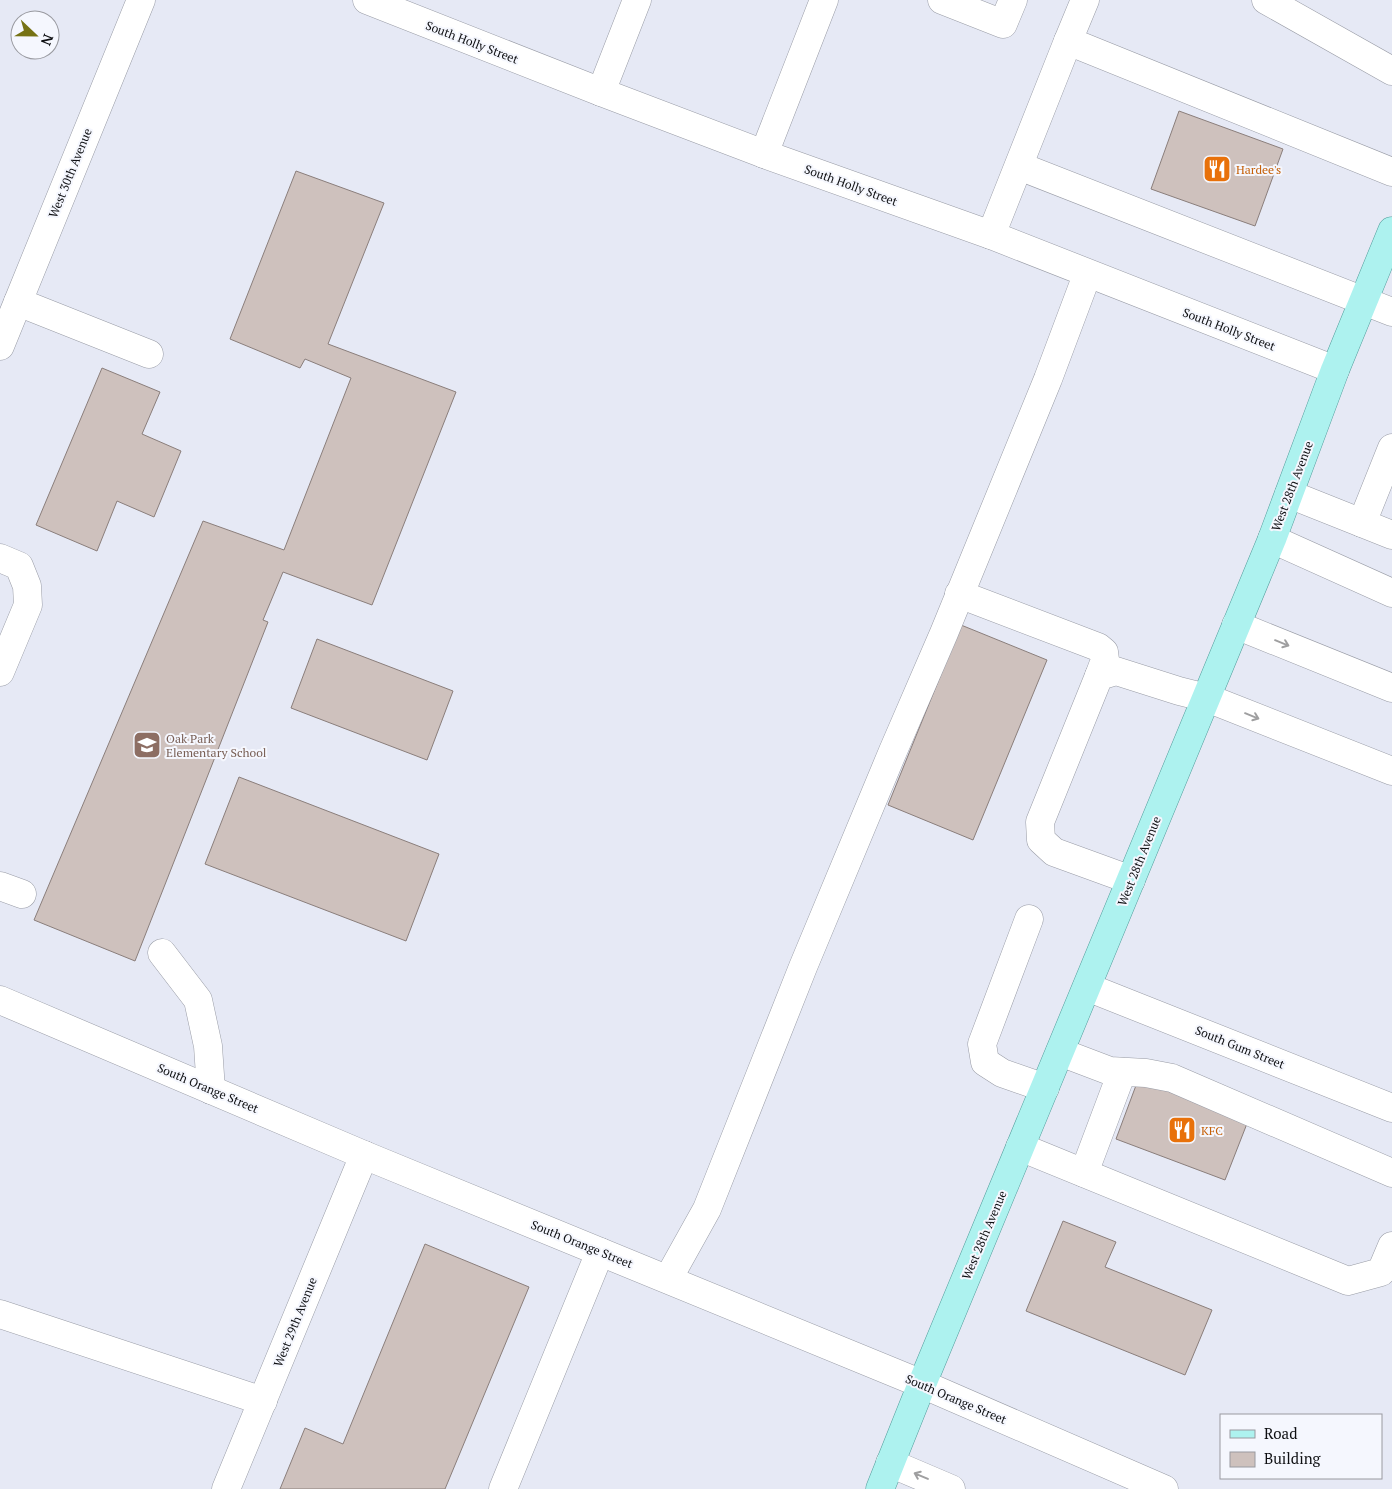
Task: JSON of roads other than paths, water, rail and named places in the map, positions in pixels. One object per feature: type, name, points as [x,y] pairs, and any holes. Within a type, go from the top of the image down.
[{"type":"main road","name":"West 28th Avenue","points":[[880,1489],[1272,540],[1336,370],[1392,231]]},
{"type":"street","name":"West 30th Avenue","points":[[0,346],[141,0]]},
{"type":"street","name":"South Holly Street","points":[[367,0],[601,92],[764,154],[990,236],[1336,370]]},
{"type":"street","points":[[601,92],[637,0]]},
{"type":"street","points":[[764,154],[824,0]]},
{"type":"street","points":[[942,0],[1003,24],[1014,0]]},
{"type":"street","points":[[990,236],[1085,0]]},
{"type":"street","points":[[1266,0],[1392,71]]},
{"type":"street","points":[[1068,41],[1392,172]]},
{"type":"street","points":[[1019,166],[1392,312]]},
{"type":"street","points":[[668,1279],[707,1209],[803,967],[1048,379],[1087,275]]},
{"type":"street","points":[[18,302],[149,354]]},
{"type":"street","points":[[1362,523],[1392,448]]},
{"type":"street","points":[[1289,494],[1392,536]]},
{"type":"street","points":[[1272,540],[1392,592]]},
{"type":"street","points":[[0,558],[19,566],[27,586],[28,604],[0,672]]},
{"type":"street","points":[[960,594],[1098,647],[1104,652],[1105,660],[1099,676],[1040,822],[1041,840],[1054,852],[1131,880]]},
{"type":"street","points":[[1236,625],[1392,688]]},
{"type":"street","points":[[1099,676],[1116,672],[1206,698],[1392,771]]},
{"type":"street","points":[[1029,919],[982,1044],[985,1062],[1002,1073],[1045,1088]]},
{"type":"street","points":[[162,953],[198,1000],[208,1046],[211,1090]]},
{"type":"street","name":"South Gum Street","points":[[1087,987],[1392,1108]]},
{"type":"street","name":"South Orange Street","points":[[0,1000],[364,1155],[922,1384],[1164,1489]]},
{"type":"street","points":[[1060,1052],[1110,1071],[1146,1073],[1172,1078],[1392,1173]]},
{"type":"street","points":[[1084,1173],[1122,1072]]},
{"type":"street","points":[[1020,1147],[1348,1281],[1381,1272],[1392,1246]]},
{"type":"street","name":"West 29th Avenue","points":[[226,1489],[364,1155]]},
{"type":"street","points":[[503,1489],[600,1252]]},
{"type":"street","points":[[0,1314],[263,1401]]},
{"type":"street","points":[[890,1463],[951,1489]]},
{"type":"place","name":"Hardee's","points":[[1217,169]]},
{"type":"place","name":"Oak Park Elementary School","points":[[147,745]]},
{"type":"place","name":"KFC","points":[[1182,1130]]}]
